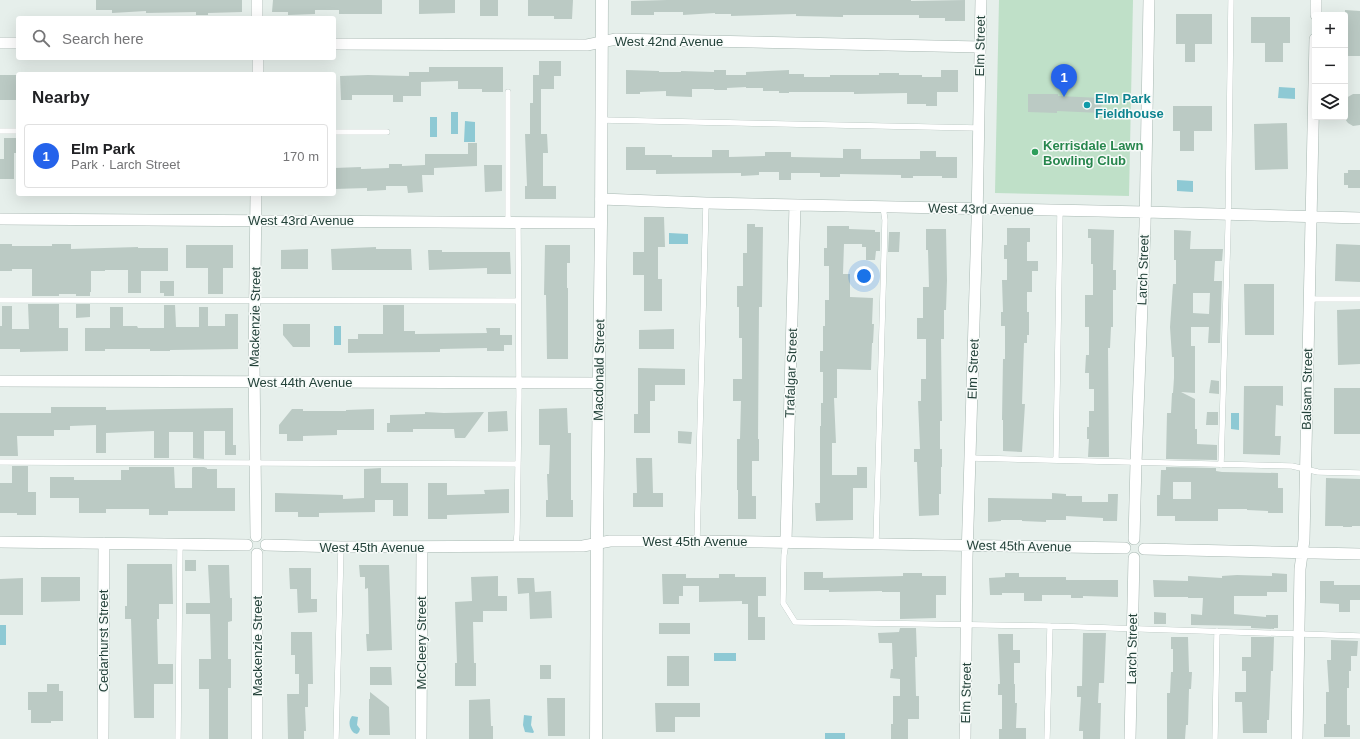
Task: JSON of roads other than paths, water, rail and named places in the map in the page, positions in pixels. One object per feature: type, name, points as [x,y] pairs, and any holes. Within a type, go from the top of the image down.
[{"type":"street","points":[[257,0],[257,16]]},
{"type":"street","name":"Macdonald Street","points":[[596,739],[602,0]]},
{"type":"street","name":"Elm Street","points":[[965,739],[970,458],[978,209],[981,0]]},
{"type":"street","name":"Larch Street","points":[[1134,539],[1145,212],[1150,0]]},
{"type":"street","points":[[1316,0],[1316,12]]},
{"type":"street","name":"West 42nd Avenue","points":[[336,44],[587,45],[616,40],[980,47]]},
{"type":"street","points":[[0,43],[16,43]]},
{"type":"street","name":"Balsam Street","points":[[1297,739],[1299,634],[1306,469],[1315,48]]},
{"type":"street","points":[[258,60],[258,72]]},
{"type":"street","name":"Mackenzie Street","points":[[256,196],[254,382],[256,536]]},
{"type":"street","name":"West 43rd Avenue","points":[[601,198],[706,203],[1360,218]]},
{"type":"street","name":"Trafalgar Street","points":[[786,541],[795,205]]},
{"type":"street","name":"West 43rd Avenue","points":[[0,219],[601,223]]},
{"type":"street","name":"West 44th Avenue","points":[[0,381],[599,383]]},
{"type":"street","points":[[256,536],[263,538],[266,545],[263,551],[257,554],[250,552],[247,545],[250,539],[256,536]]},
{"type":"street","points":[[1134,539],[1141,542],[1144,549],[1141,555],[1134,558],[1128,555],[1125,548],[1128,542],[1134,539]]},
{"type":"street","name":"West 45th Avenue","points":[[266,545],[341,547],[583,546],[610,541],[786,541],[1125,548]]},
{"type":"street","points":[[0,542],[247,545]]},
{"type":"street","name":"Cedarhurst Street","points":[[103,739],[104,544]]},
{"type":"street","name":"McCleery Street","points":[[421,739],[422,547]]},
{"type":"street","points":[[1144,549],[1360,554]]},
{"type":"street","name":"Mackenzie Street","points":[[257,554],[257,739]]},
{"type":"street","name":"Larch Street","points":[[1130,739],[1134,558]]},
{"type":"lane","points":[[1220,465],[1228,215],[1231,0]]},
{"type":"lane","points":[[508,92],[513,222],[518,301],[519,382],[516,546]]},
{"type":"lane","points":[[601,120],[978,128]]},
{"type":"lane","points":[[0,131],[16,131]]},
{"type":"lane","points":[[336,132],[386,132]]},
{"type":"lane","points":[[697,541],[706,203]]},
{"type":"lane","points":[[876,543],[885,220],[883,207]]},
{"type":"lane","points":[[1056,460],[1060,211]]},
{"type":"lane","points":[[1310,299],[1360,299]]},
{"type":"lane","points":[[0,300],[518,301]]},
{"type":"lane","points":[[970,458],[1292,466],[1318,472],[1360,472]]},
{"type":"lane","points":[[0,462],[517,464]]},
{"type":"lane","points":[[786,541],[784,555],[783,603],[795,622],[1217,630],[1360,636]]},
{"type":"lane","points":[[178,739],[180,545]]},
{"type":"lane","points":[[336,739],[341,547]]},
{"type":"lane","points":[[1047,739],[1050,626]]},
{"type":"lane","points":[[1215,739],[1217,630]]},
{"type":"water","points":[[1279,87],[1295,88],[1295,99],[1278,98]]},
{"type":"water","points":[[451,112],[458,112],[458,134],[451,134]]},
{"type":"water","points":[[430,117],[437,117],[437,137],[430,137]]},
{"type":"water","points":[[465,121],[475,122],[475,142],[464,142]]},
{"type":"water","points":[[1177,180],[1193,181],[1193,192],[1177,191]]},
{"type":"water","points":[[669,233],[688,234],[688,244],[669,244]]},
{"type":"water","points":[[334,326],[341,326],[341,345],[334,345]]},
{"type":"water","points":[[1231,413],[1239,413],[1239,430],[1231,429]]},
{"type":"water","points":[[0,625],[6,625],[6,645],[0,645]]},
{"type":"water","points":[[714,653],[736,653],[736,661],[714,661]]},
{"type":"water","points":[[524,715],[532,716],[531,725],[534,732],[533,733],[525,732],[523,725]]},
{"type":"water","points":[[352,716],[358,717],[357,725],[360,729],[357,734],[352,731],[350,727],[350,720]]},
{"type":"water","points":[[825,733],[845,733],[845,739],[825,739]]},
{"type":"place","name":"Elm Park","points":[[1064,97]]},
{"type":"place","name":"Elm Park Fieldhouse","points":[[1087,105]]},
{"type":"place","name":"Kerrisdale Lawn Bowling Club","points":[[1035,152]]}]
